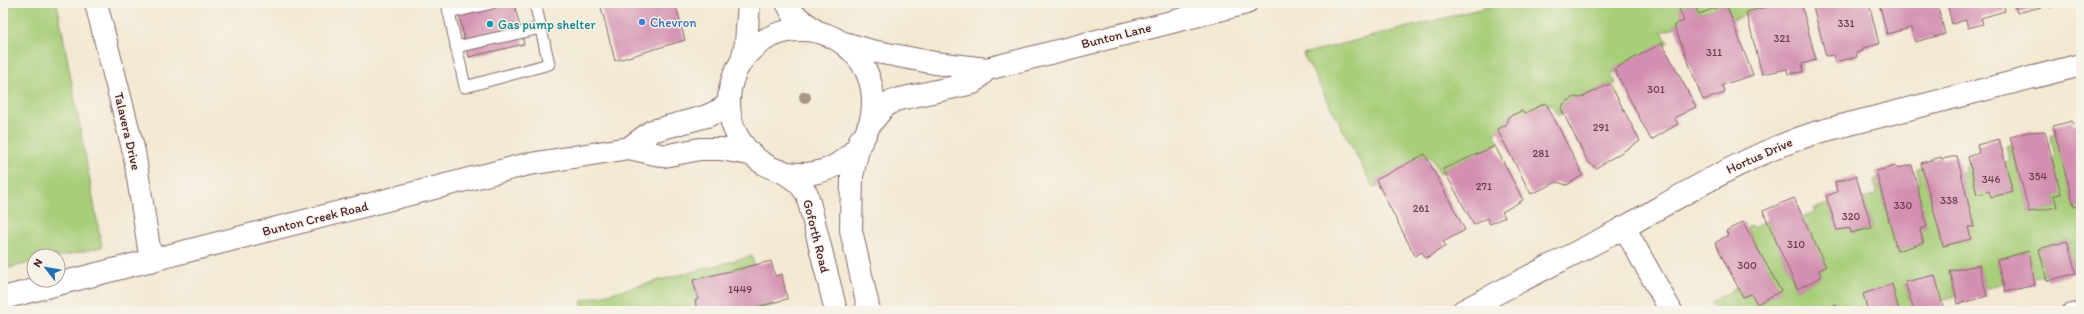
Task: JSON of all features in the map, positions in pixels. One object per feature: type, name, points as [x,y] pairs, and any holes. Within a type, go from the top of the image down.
[{"type":"street","name":"Talavera Drive","points":[[96,3],[134,152],[151,261]]},
{"type":"street","points":[[749,3],[746,43],[742,60],[732,80],[729,103],[730,119],[735,135],[749,154],[782,171],[804,173],[829,169],[847,158],[884,107],[895,100],[973,84],[987,69]]},
{"type":"street","points":[[787,3],[793,14],[816,31],[842,42],[853,51],[865,68],[872,87],[873,107],[852,176],[850,230],[869,311]]},
{"type":"street","name":"Bunton Lane","points":[[842,42],[872,51],[956,67],[987,69],[1246,3]]},
{"type":"street","points":[[742,60],[759,44],[780,33],[799,29],[816,31]]},
{"type":"street","name":"Hortus Drive","points":[[1463,311],[1624,227],[1723,171],[1782,143],[1818,132],[2081,65]]},
{"type":"street","name":"Bunton Creek Road","points":[[629,148],[652,131],[707,116],[720,110],[729,103]]},
{"type":"street","name":"Bunton Creek Road","points":[[3,298],[524,165],[629,148],[664,156],[700,149],[721,149],[749,154]]},
{"type":"street","name":"Goforth Road","points":[[782,171],[799,183],[807,194],[836,311]]},
{"type":"street","points":[[1624,227],[1670,311]]},
{"type":"lane","points":[[492,3],[448,8],[465,87],[549,64],[535,3]]},
{"type":"lane","points":[[456,47],[541,28]]},
{"type":"lane","points":[[2067,311],[2081,307]]},
{"type":"green space","points":[[3,3],[57,3],[102,247],[66,255],[66,248],[26,248],[26,264],[3,269]]},
{"type":"green space","points":[[1503,3],[1783,3],[1746,12],[1747,15],[1732,20],[1726,4],[1699,14],[1694,4],[1679,9],[1684,21],[1674,25],[1674,28],[1662,32],[1668,43],[1664,46],[1662,44],[1614,69],[1616,72],[1611,75],[1616,83],[1612,86],[1609,84],[1580,98],[1575,97],[1564,103],[1561,109],[1563,113],[1558,116],[1551,104],[1508,117],[1506,125],[1497,129],[1498,131],[1494,133],[1499,143],[1444,169],[1445,172],[1440,174],[1431,156],[1427,158],[1425,155],[1376,180],[1378,186],[1373,187],[1303,54]]},
{"type":"green space","points":[[2056,134],[2074,207],[2081,205],[2081,264],[2074,267],[2067,241],[2039,249],[2045,274],[2033,277],[2028,251],[1997,260],[2003,283],[1985,289],[1979,265],[1950,271],[1956,296],[1941,300],[1905,283],[1912,307],[1899,310],[1892,285],[1863,294],[1868,311],[1839,311],[1836,304],[1819,311],[1716,311],[1711,302],[1738,287],[1743,297],[1751,294],[1757,304],[1780,291],[1747,228],[1751,225],[1753,228],[1767,220],[1797,289],[1821,277],[1819,270],[1826,267],[1802,217],[1815,212],[1814,209],[1828,204],[1837,230],[1850,228],[1852,233],[1872,228],[1864,199],[1876,195],[1874,180],[1878,178],[1897,251],[1923,243],[1920,229],[1927,227],[1916,184],[1920,183],[1917,169],[1923,167],[1943,246],[1970,239],[1968,227],[1974,226],[1961,174],[1965,172],[1964,167],[1970,166],[1977,195],[1989,191],[1992,197],[2013,192],[2005,163],[2010,161],[2006,146],[2012,144],[2029,212],[2057,207],[2054,195],[2060,194],[2052,159],[2055,157],[2051,136]]},
{"type":"green space","points":[[752,256],[754,265],[693,280],[698,299],[695,301],[697,309],[701,308],[701,311],[584,311],[581,301]]},
{"type":"green space","points":[[772,303],[771,307],[755,311],[742,311]]},
{"type":"building","name":"Gas pump shelter","points":[[456,3],[514,3],[524,44],[469,57]]},
{"type":"building","name":"Chevron","points":[[600,3],[675,3],[685,40],[615,61]]},
{"type":"building","points":[[1783,3],[1801,3],[1816,60],[1802,64],[1803,72],[1788,74],[1787,69],[1762,74],[1746,12]]},
{"type":"building","points":[[1812,3],[1869,3],[1879,44],[1863,48],[1863,51],[1856,53],[1857,57],[1835,62],[1834,55],[1826,56]]},
{"type":"building","points":[[1879,3],[1937,3],[1945,34],[1915,42],[1911,28],[1887,34]]},
{"type":"building","points":[[1947,3],[2003,3],[2005,11],[1981,18],[1983,24],[1968,28],[1966,20],[1952,24]]},
{"type":"building","points":[[2014,3],[2057,3],[2050,8],[2049,5],[2017,13]]},
{"type":"building","points":[[1694,4],[1699,14],[1726,4],[1753,75],[1722,85],[1725,93],[1703,100],[1674,25],[1684,21],[1679,9]]},
{"type":"building","points":[[1662,43],[1696,107],[1674,118],[1678,124],[1651,140],[1614,69]]},
{"type":"building","points":[[1610,84],[1640,141],[1596,168],[1588,162],[1561,109],[1564,103],[1575,97],[1580,98]]},
{"type":"building","points":[[1546,103],[1583,175],[1567,185],[1557,182],[1531,194],[1497,129],[1506,125],[1508,117],[1521,111],[1525,113]]},
{"type":"building","points":[[2072,121],[2073,124],[2081,123],[2081,205],[2074,207],[2053,126]]},
{"type":"building","points":[[2045,131],[2061,194],[2054,195],[2057,207],[2029,212],[2010,137],[2028,132]]},
{"type":"building","points":[[1999,139],[2013,192],[1991,197],[1989,191],[1977,195],[1968,157],[1979,153],[1977,145]]},
{"type":"building","points":[[1495,146],[1523,200],[1502,212],[1505,217],[1490,224],[1487,218],[1474,225],[1443,169]]},
{"type":"building","points":[[1425,154],[1465,230],[1443,242],[1446,246],[1426,258],[1422,252],[1415,256],[1376,180]]},
{"type":"building","points":[[1957,156],[1974,227],[1968,227],[1971,239],[1943,246],[1921,163],[1941,157],[1942,159]]},
{"type":"building","points":[[1912,165],[1927,227],[1920,229],[1923,243],[1897,251],[1876,171],[1896,166],[1898,168]]},
{"type":"building","points":[[1856,176],[1872,228],[1851,233],[1850,228],[1837,230],[1826,196],[1837,192],[1835,182]]},
{"type":"building","points":[[1794,198],[1826,267],[1819,270],[1821,277],[1797,289],[1763,211]]},
{"type":"building","points":[[1743,222],[1781,291],[1757,304],[1751,294],[1743,297],[1715,243],[1728,235],[1726,231]]},
{"type":"building","points":[[2067,241],[2076,273],[2047,281],[2039,249]]},
{"type":"building","points":[[2029,251],[2035,285],[2005,292],[1997,260]]},
{"type":"building","points":[[771,261],[775,276],[782,274],[787,299],[742,311],[701,311],[701,308],[697,309],[695,301],[698,299],[693,280]]},
{"type":"building","points":[[1979,265],[1987,296],[1958,304],[1950,271]]},
{"type":"building","points":[[1935,275],[1943,307],[1927,311],[1914,311],[1905,282]]},
{"type":"building","points":[[1892,284],[1899,311],[1868,311],[1863,294]]},
{"type":"building","points":[[1836,304],[1839,311],[1819,311]]},
{"type":"place","name":"Chevron","points":[[642,22]]},
{"type":"place","name":"Gas pump shelter","points":[[490,24]]}]
